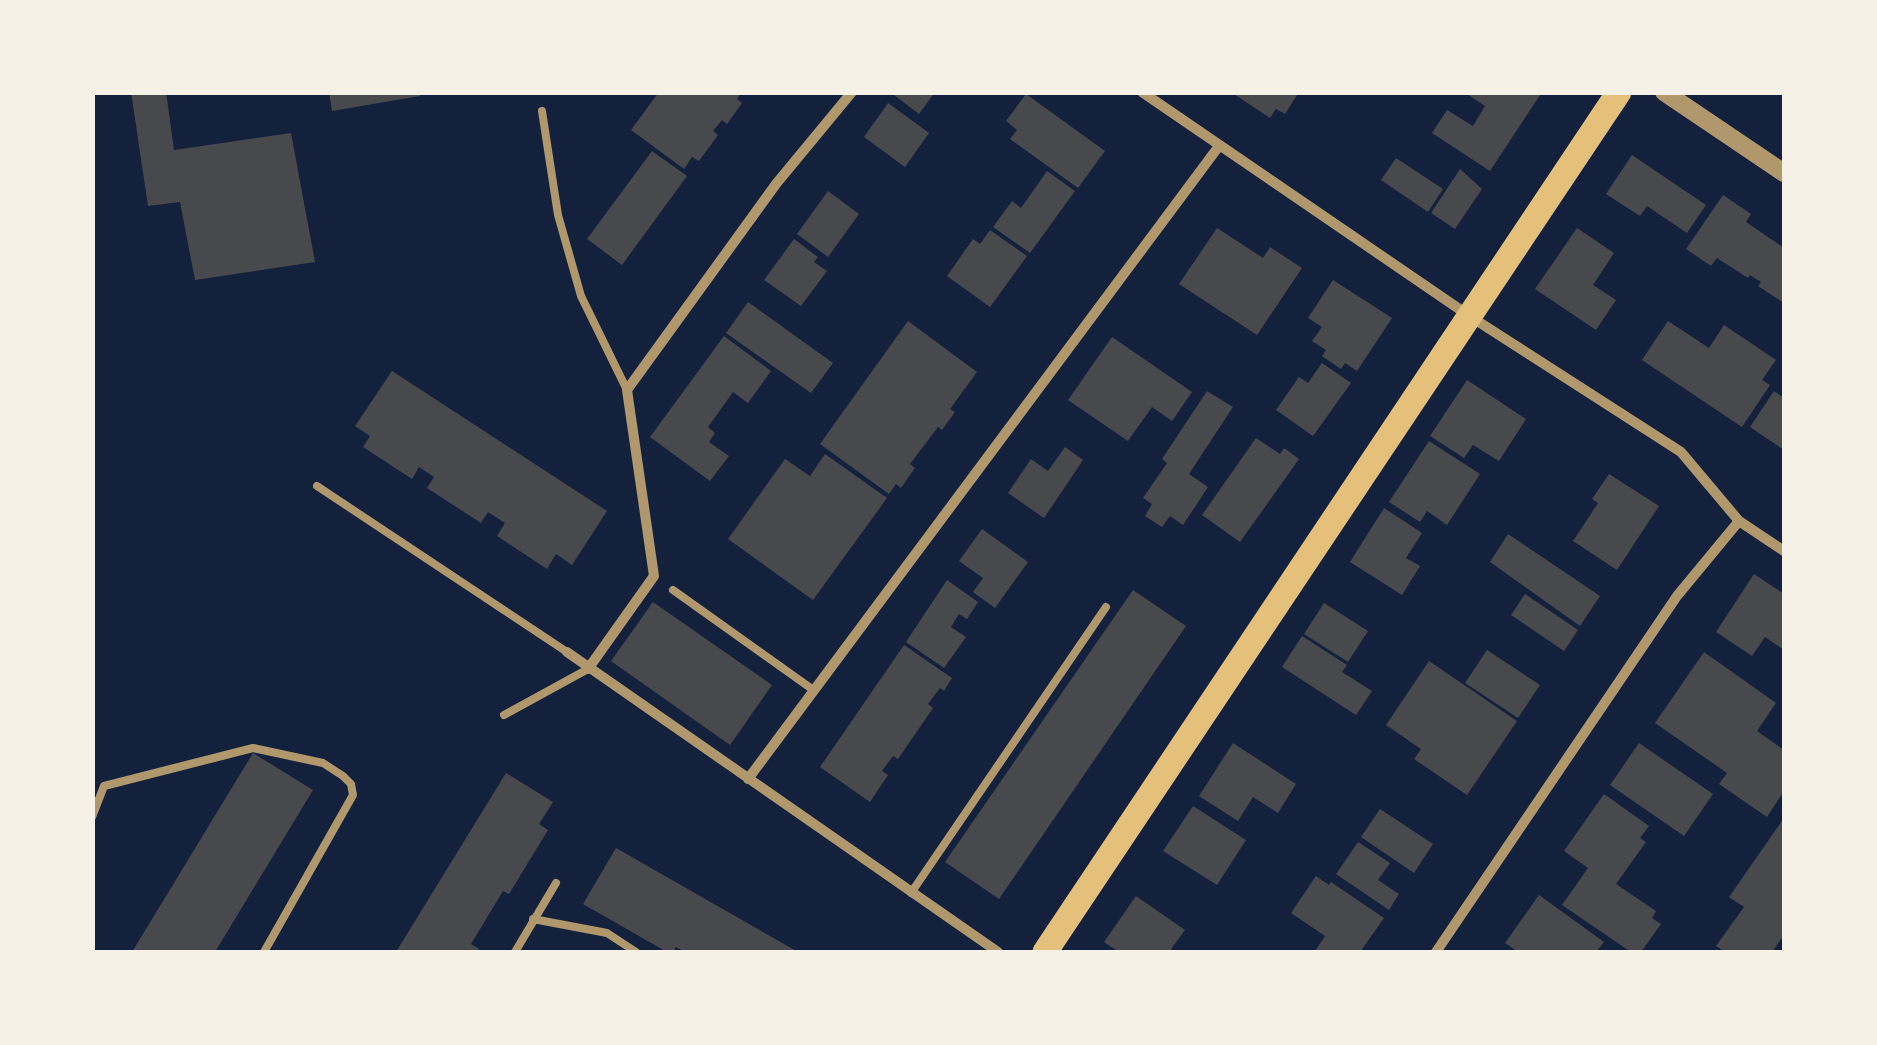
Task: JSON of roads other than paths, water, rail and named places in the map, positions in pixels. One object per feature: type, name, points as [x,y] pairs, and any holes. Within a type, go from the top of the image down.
[{"type":"main road","points":[[1045,952],[1619,92]]},
{"type":"street","points":[[588,669],[654,576],[628,390],[776,184],[852,92]]},
{"type":"street","points":[[1142,92],[1468,315],[1681,452],[1739,520],[1784,551]]},
{"type":"street","points":[[1664,92],[1784,173]]},
{"type":"street","points":[[748,779],[1218,146]]},
{"type":"street","points":[[1436,952],[1678,596],[1739,520]]},
{"type":"street","points":[[567,652],[998,952]]},
{"type":"lane","points":[[542,111],[558,215],[582,296],[628,390]]},
{"type":"lane","points":[[317,486],[567,652]]},
{"type":"lane","points":[[673,590],[812,689]]},
{"type":"lane","points":[[911,892],[1106,607]]},
{"type":"lane","points":[[504,714],[588,669]]},
{"type":"lane","points":[[92,816],[104,786],[253,748],[324,764],[343,776],[354,795],[264,952]]},
{"type":"lane","points":[[515,952],[556,883]]},
{"type":"lane","points":[[533,920],[607,933],[636,952]]}]
